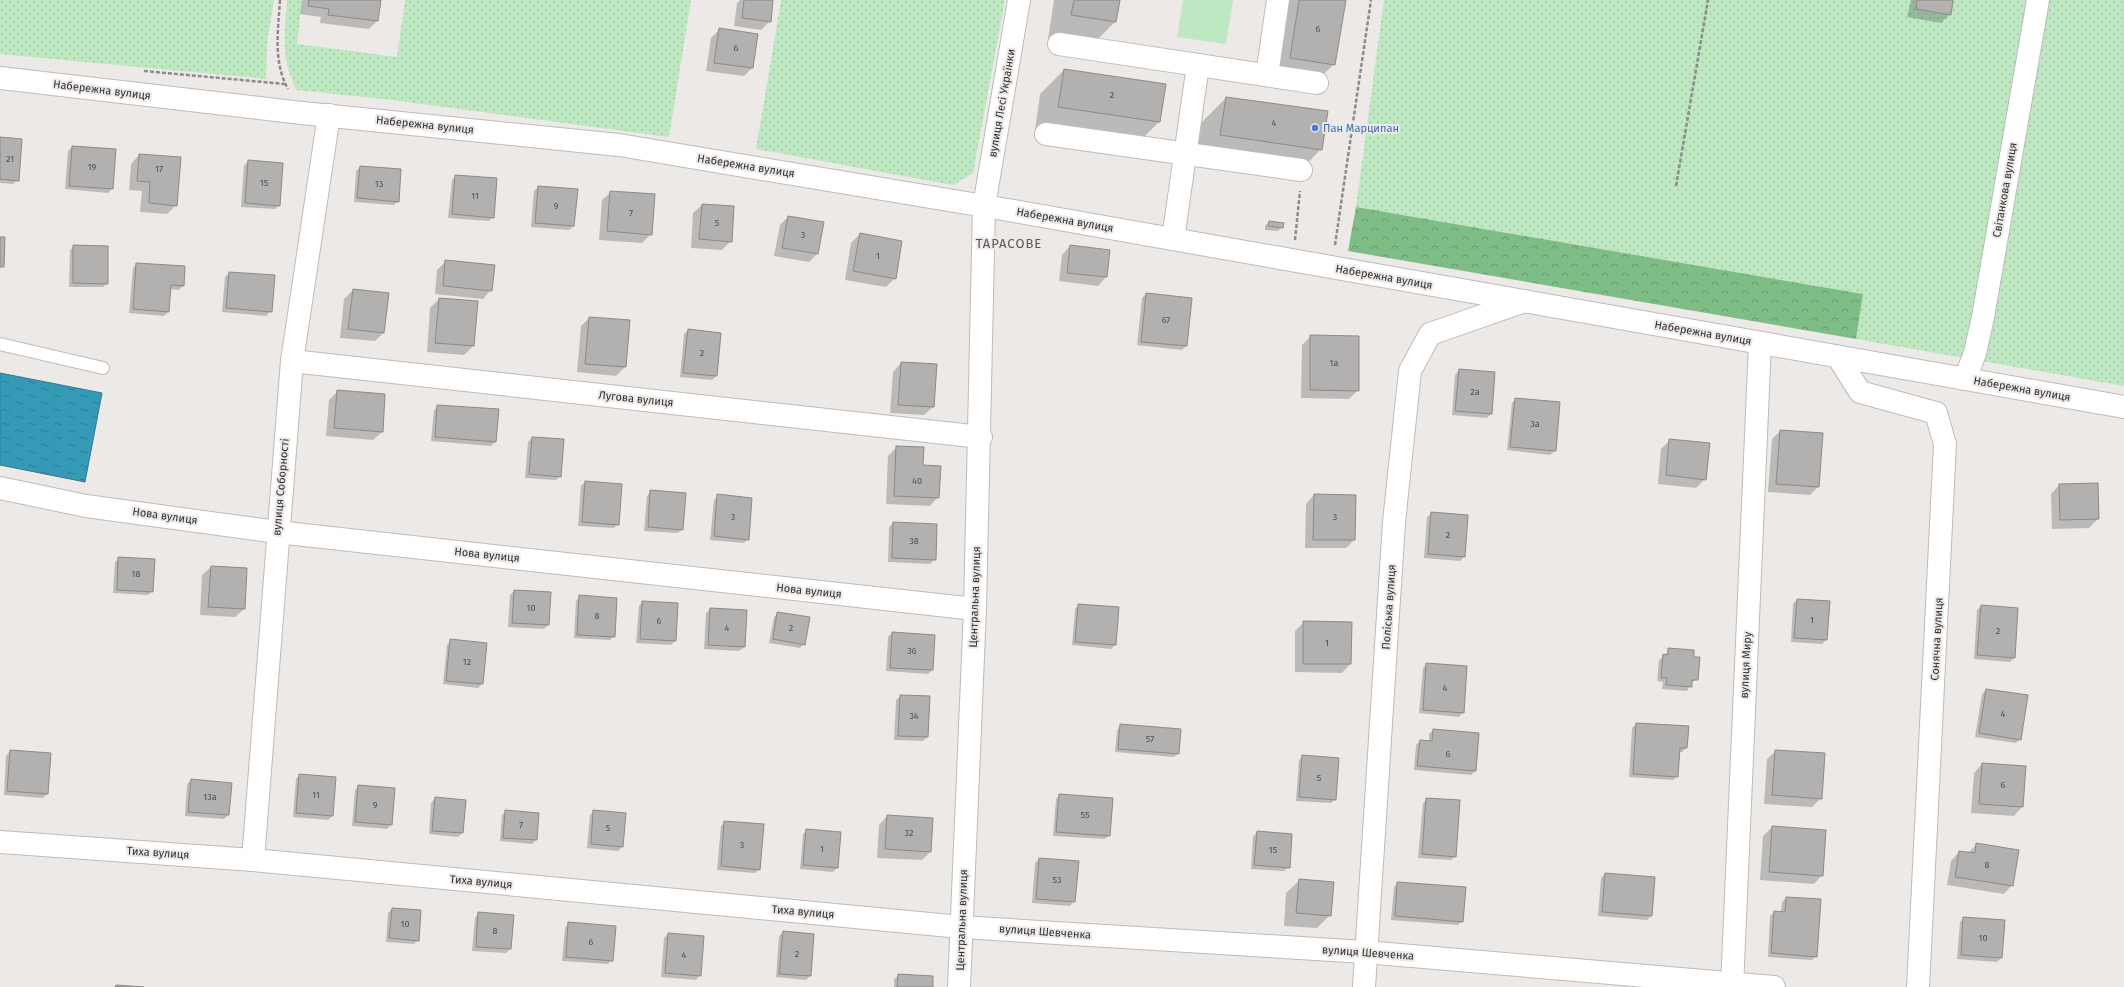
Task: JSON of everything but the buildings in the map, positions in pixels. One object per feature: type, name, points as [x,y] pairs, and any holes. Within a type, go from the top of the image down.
[{"type":"street","name":"вулиця Лесі Українки","points":[[984,206],[1019,0]]},
{"type":"street","points":[[1267,75],[1278,0]]},
{"type":"street","name":"Світанкова вулиця","points":[[1964,379],[1975,353],[1983,317],[2038,0]]},
{"type":"street","points":[[1060,44],[1317,83]]},
{"type":"street","points":[[1173,239],[1198,65]]},
{"type":"street","name":"Набережна вулиця","points":[[0,78],[302,113],[619,145],[984,206],[2124,407]]},
{"type":"street","name":"вулиця Соборності","points":[[252,860],[277,532],[292,361],[328,115]]},
{"type":"street","points":[[1046,134],[1301,170]]},
{"type":"street","name":"Центральна вулиця","points":[[959,987],[975,609],[984,206]]},
{"type":"street","name":"Поліська вулиця","points":[[1364,987],[1365,952],[1394,522],[1410,371],[1430,334],[1525,301]]},
{"type":"street","name":"вулиця Миру","points":[[1732,986],[1760,343]]},
{"type":"street","name":"Сонячна вулиця","points":[[1838,357],[1860,392],[1936,413],[1945,444],[1918,987]]},
{"type":"street","name":"Лугова вулиця","points":[[292,361],[980,437]]},
{"type":"street","name":"Нова вулиця","points":[[0,488],[86,506],[277,532],[975,609]]},
{"type":"street","name":"Тиха вулиця","points":[[0,842],[252,860],[961,927]]},
{"type":"street","name":"вулиця Шевченка","points":[[961,927],[1365,952],[1732,986],[1774,987]]},
{"type":"lane","points":[[0,344],[103,368]]},
{"type":"path","points":[[280,0],[277,45],[279,67],[285,84],[302,113]]},
{"type":"path","points":[[1332,267],[1371,0]]},
{"type":"path","points":[[1676,186],[1708,0]]},
{"type":"path","points":[[1295,240],[1301,170]]},
{"type":"green space","points":[[0,0],[274,0],[267,43],[266,79],[0,54]]},
{"type":"green space","points":[[287,0],[302,0],[297,44],[397,57],[405,0],[691,0],[669,137],[392,100],[297,90],[288,68],[286,57],[285,35]]},
{"type":"green space","points":[[781,0],[1005,0],[973,173],[953,185],[756,149]]},
{"type":"green space","points":[[1183,0],[1233,0],[1226,44],[1177,37]]},
{"type":"green space","points":[[1384,0],[2124,0],[2124,386],[1856,339],[1863,294],[1356,207]]},
{"type":"green space","points":[[1356,207],[1863,294],[1856,339],[1348,251]]},
{"type":"water","points":[[0,373],[102,393],[85,482],[0,465]]},
{"type":"place","name":"Пан Марципан","points":[[1315,128]]},
{"type":"district","name":"ТАРАСОВЕ","points":[[1009,243]]}]
